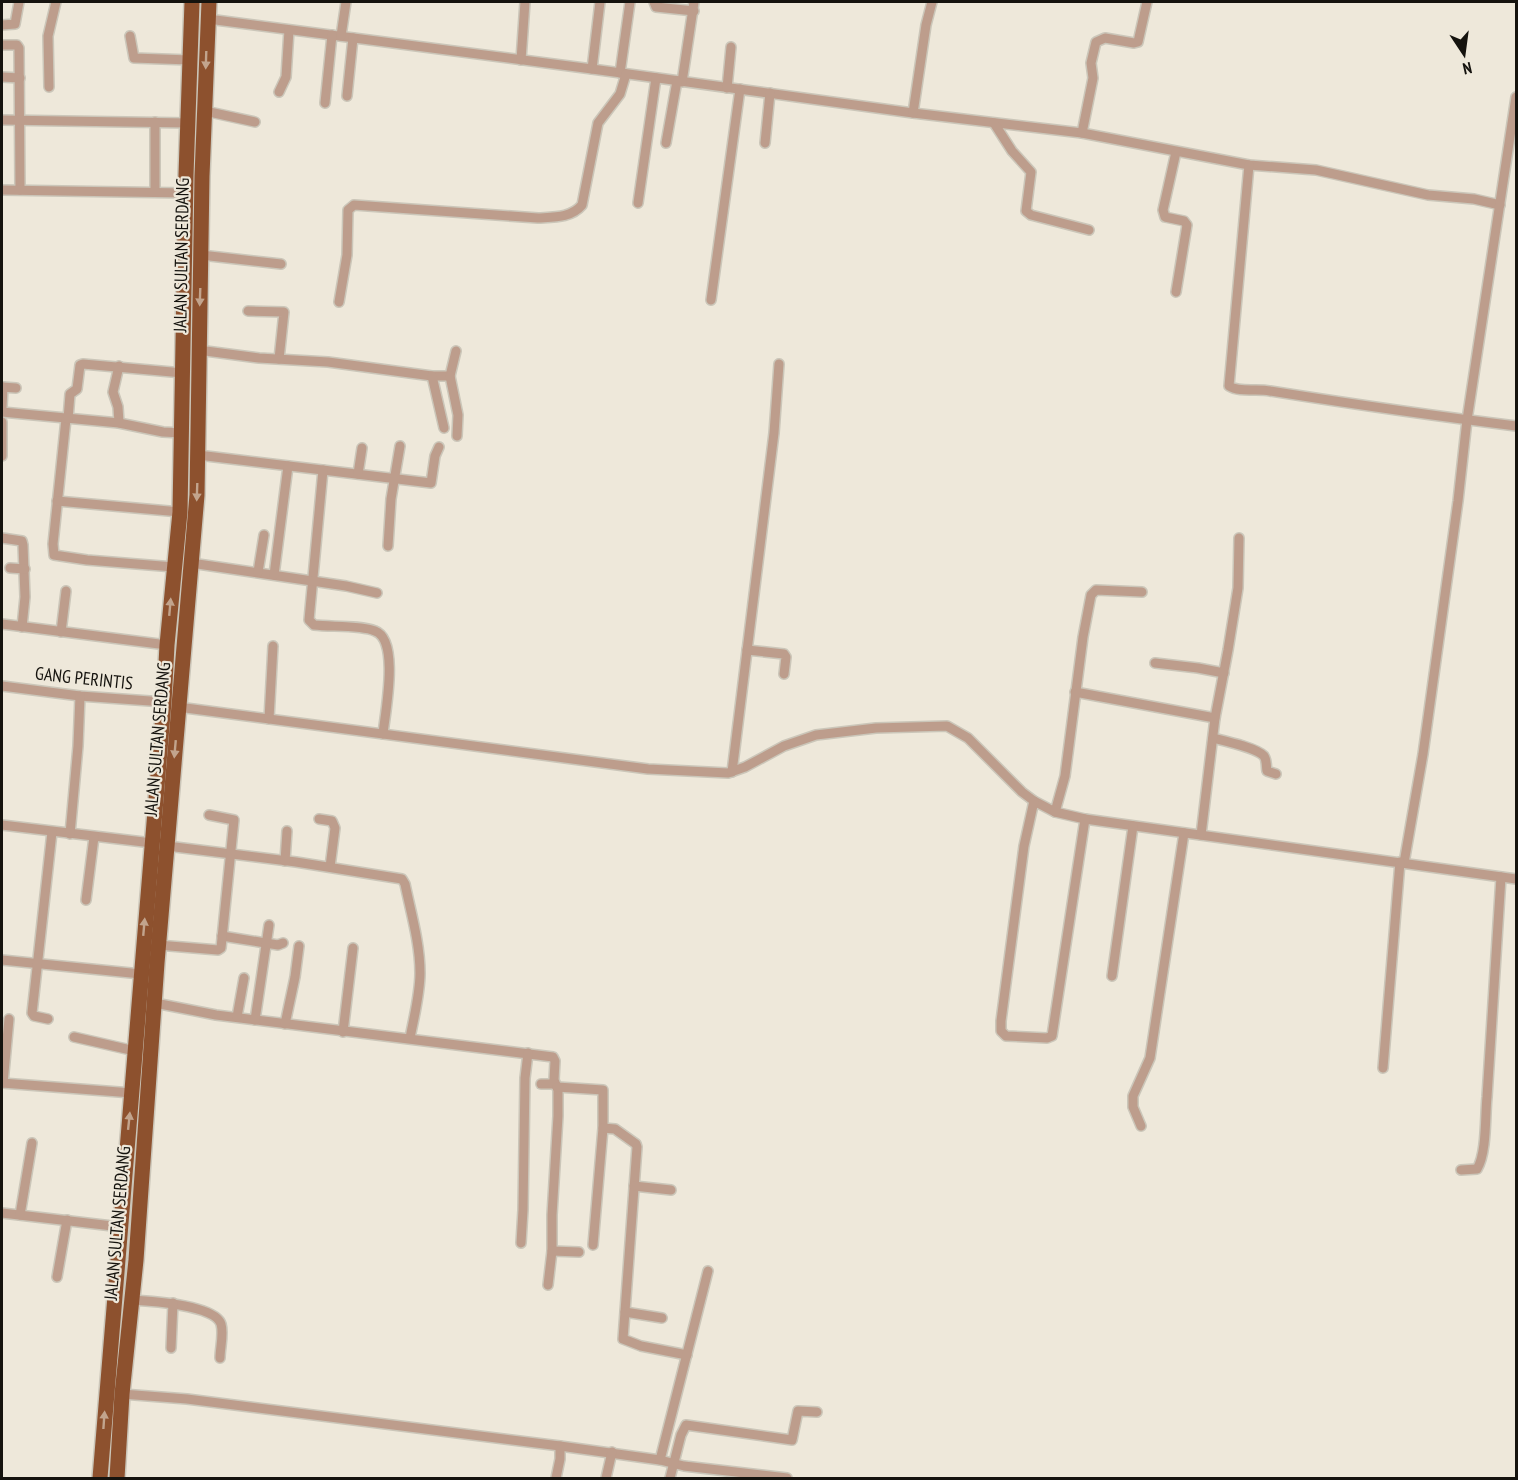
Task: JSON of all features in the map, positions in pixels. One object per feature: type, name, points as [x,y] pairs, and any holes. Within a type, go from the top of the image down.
[{"type":"highway","name":"JALAN SULTAN SERDANG","points":[[117,1479],[167,846],[171,704],[167,645],[180,512],[186,175],[192,2]]},
{"type":"highway","name":"JALAN SULTAN SERDANG","points":[[100,1479],[152,843],[191,563],[197,495],[202,176],[209,2]]},
{"type":"highway","points":[[186,175],[202,176]]},
{"type":"highway","points":[[127,1147],[143,1148]]},
{"type":"street","points":[[2,26],[15,24],[19,2]]},
{"type":"street","points":[[49,87],[48,36],[56,2]]},
{"type":"street","points":[[325,103],[337,36],[346,2]]},
{"type":"street","points":[[521,60],[525,2]]},
{"type":"street","points":[[592,69],[600,2]]},
{"type":"street","points":[[339,302],[347,255],[348,210],[354,205],[538,218],[563,216],[577,211],[582,205],[598,123],[620,94],[630,2]]},
{"type":"street","points":[[654,2],[656,7],[694,6],[666,143]]},
{"type":"street","points":[[913,113],[926,26],[933,2]]},
{"type":"street","points":[[1082,133],[1093,78],[1091,63],[1096,42],[1105,38],[1138,42],[1147,2]]},
{"type":"street","points":[[208,19],[913,113],[1082,133],[1249,165],[1316,170],[1428,195],[1474,199],[1500,205]]},
{"type":"street","points":[[279,92],[286,77],[289,30]]},
{"type":"street","points":[[130,36],[134,58],[190,60]]},
{"type":"street","points":[[347,96],[353,38]]},
{"type":"street","points":[[2,45],[18,46],[20,190]]},
{"type":"street","points":[[727,88],[731,47]]},
{"type":"street","points":[[2,77],[20,78]]},
{"type":"street","points":[[638,203],[656,78]]},
{"type":"street","points":[[711,300],[740,89]]},
{"type":"street","points":[[765,143],[770,93]]},
{"type":"street","points":[[1383,1068],[1402,862],[1423,754],[1467,420],[1516,97]]},
{"type":"street","points":[[205,111],[255,122]]},
{"type":"street","points":[[2,120],[188,123]]},
{"type":"street","points":[[155,122],[155,192]]},
{"type":"street","points":[[994,123],[1012,151],[1031,171],[1026,211],[1031,215],[1089,230]]},
{"type":"street","points":[[1176,152],[1163,214],[1165,217],[1187,225],[1176,292]]},
{"type":"street","points":[[1249,165],[1229,386],[1357,406],[1516,426]]},
{"type":"street","points":[[2,190],[186,194]]},
{"type":"street","points":[[201,255],[281,264]]},
{"type":"street","points":[[248,311],[284,312],[279,359]]},
{"type":"street","points":[[198,350],[328,362],[432,376],[450,376]]},
{"type":"street","points":[[456,351],[450,376],[458,415],[457,436]]},
{"type":"street","points":[[732,772],[774,433],[779,364]]},
{"type":"street","points":[[174,567],[55,556],[53,544],[70,394],[77,389],[80,365],[118,366],[183,373]]},
{"type":"street","points":[[118,366],[113,392],[118,407],[119,423]]},
{"type":"street","points":[[432,376],[444,428]]},
{"type":"street","points":[[2,407],[2,387],[16,388]]},
{"type":"street","points":[[2,412],[119,423],[163,432],[182,433]]},
{"type":"street","points":[[441,417],[458,415]]},
{"type":"street","points":[[2,422],[2,456]]},
{"type":"street","points":[[388,546],[391,499],[400,446]]},
{"type":"street","points":[[198,455],[431,483],[435,456],[439,447]]},
{"type":"street","points":[[358,474],[362,448]]},
{"type":"street","points":[[274,575],[288,466]]},
{"type":"street","points":[[323,470],[310,622],[321,626],[376,631],[388,647],[389,669],[383,734]]},
{"type":"street","points":[[57,501],[180,512]]},
{"type":"street","points":[[258,572],[264,535]]},
{"type":"street","points":[[2,538],[22,541],[25,568],[25,605],[22,627]]},
{"type":"street","points":[[1201,836],[1215,718],[1238,588],[1239,538]]},
{"type":"street","points":[[191,563],[346,586],[377,593]]},
{"type":"street","points":[[10,568],[25,568]]},
{"type":"street","points":[[1055,812],[1065,776],[1075,692],[1091,595],[1099,589],[1142,591]]},
{"type":"street","points":[[61,632],[66,591]]},
{"type":"street","points":[[2,624],[167,645]]},
{"type":"street","points":[[269,719],[273,646]]},
{"type":"street","points":[[747,650],[784,654],[786,657],[784,674]]},
{"type":"street","points":[[1155,663],[1224,673]]},
{"type":"street","name":"GANG PERINTIS","points":[[2,686],[171,704],[648,769],[723,774],[732,772]]},
{"type":"street","points":[[1075,692],[1215,718]]},
{"type":"street","points":[[69,834],[78,746],[80,696]]},
{"type":"street","points":[[732,772],[784,746],[816,735],[876,728],[947,726],[968,738],[1022,792],[1055,812],[1085,819],[1201,836],[1516,879]]},
{"type":"street","points":[[1214,738],[1262,754],[1266,759],[1267,771],[1276,774]]},
{"type":"street","points":[[1034,801],[1024,846],[1001,1021],[1001,1031],[1006,1035],[1047,1038],[1052,1036],[1085,819]]},
{"type":"street","points":[[158,945],[219,950],[234,820],[209,815]]},
{"type":"street","points":[[319,819],[332,821],[335,828],[330,867]]},
{"type":"street","points":[[2,825],[152,843]]},
{"type":"street","points":[[1112,976],[1133,826]]},
{"type":"street","points":[[285,861],[287,831]]},
{"type":"street","points":[[48,1018],[34,1016],[32,1013],[52,832]]},
{"type":"street","points":[[1141,1126],[1132,1107],[1133,1096],[1150,1058],[1184,833]]},
{"type":"street","points":[[86,900],[94,837]]},
{"type":"street","points":[[167,846],[399,878],[405,884],[420,972],[410,1038]]},
{"type":"street","points":[[1461,1170],[1477,1169],[1483,1142],[1502,877]]},
{"type":"street","points":[[255,1020],[269,925]]},
{"type":"street","points":[[222,936],[283,944]]},
{"type":"street","points":[[285,1024],[299,946]]},
{"type":"street","points":[[343,1032],[353,948]]},
{"type":"street","points":[[2,960],[141,974]]},
{"type":"street","points":[[237,1017],[244,978]]},
{"type":"street","points":[[154,1003],[255,1020],[554,1058],[556,1085],[552,1251],[548,1286]]},
{"type":"street","points":[[9,1019],[2,1083],[132,1093]]},
{"type":"street","points":[[74,1037],[135,1051]]},
{"type":"street","points":[[521,1243],[524,1210],[525,1078],[528,1053]]},
{"type":"street","points":[[541,1084],[603,1090],[603,1128],[593,1245]]},
{"type":"street","points":[[603,1128],[615,1129],[636,1145],[636,1171],[622,1331],[624,1340],[640,1346],[687,1354]]},
{"type":"street","points":[[20,1215],[32,1143]]},
{"type":"street","points":[[634,1185],[671,1190]]},
{"type":"street","points":[[2,1213],[120,1227]]},
{"type":"street","points":[[57,1277],[67,1220]]},
{"type":"street","points":[[552,1251],[579,1252]]},
{"type":"street","points":[[660,1460],[708,1271]]},
{"type":"street","points":[[132,1300],[198,1309],[221,1322],[219,1358]]},
{"type":"street","points":[[171,1348],[173,1304]]},
{"type":"street","points":[[624,1312],[662,1318]]},
{"type":"street","points":[[122,1394],[198,1400],[612,1452],[696,1468],[787,1479]]},
{"type":"street","points":[[670,1479],[681,1435],[686,1425],[792,1440],[798,1411],[818,1412]]},
{"type":"street","points":[[556,1479],[560,1446]]},
{"type":"street","points":[[606,1479],[612,1452]]}]
